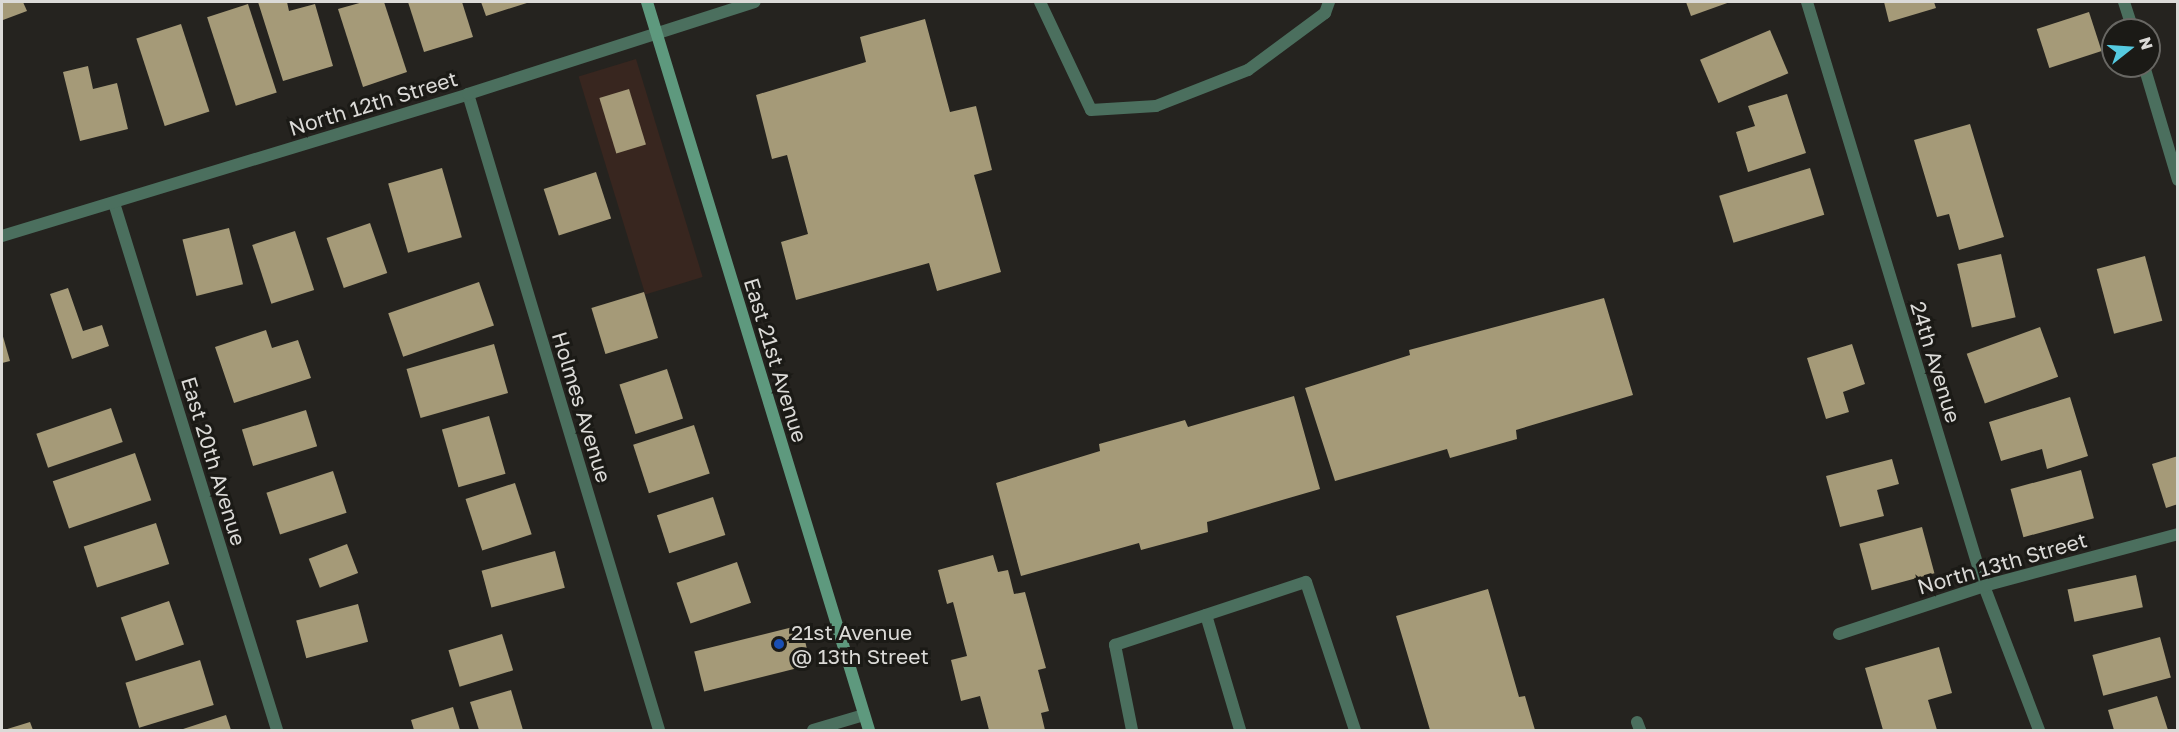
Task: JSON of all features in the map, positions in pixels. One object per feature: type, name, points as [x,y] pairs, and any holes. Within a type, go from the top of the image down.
[{"type":"street","name":"East 21st Avenue","points":[[647,2],[869,730]]},
{"type":"street","name":"North 12th Street","points":[[2,236],[468,94],[755,2]]},
{"type":"street","points":[[1040,2],[1091,110],[1156,106],[1248,70],[1325,13],[1329,2]]},
{"type":"street","name":"24th Avenue","points":[[1807,2],[1983,586],[2039,730]]},
{"type":"street","points":[[2124,2],[2129,18]]},
{"type":"street","points":[[2148,78],[2178,180]]},
{"type":"street","name":"Holmes Avenue","points":[[468,94],[659,730]]},
{"type":"street","name":"East 20th Avenue","points":[[114,203],[277,730]]},
{"type":"street","name":"North 13th Street","points":[[1839,634],[1983,586],[2178,534]]},
{"type":"street","points":[[1132,730],[1115,645],[1306,582],[1355,730]]},
{"type":"street","points":[[1206,615],[1240,730]]},
{"type":"street","points":[[813,730],[864,716]]},
{"type":"shaded area","points":[[636,59],[703,277],[645,295],[579,77]]},
{"type":"building","points":[[2,2],[23,2],[27,11],[3,20]]},
{"type":"building","points":[[258,2],[287,2],[289,11],[315,4],[333,66],[283,81]]},
{"type":"building","points":[[363,2],[384,2],[407,72],[363,87],[338,9]]},
{"type":"building","points":[[408,2],[462,2],[473,37],[424,52]]},
{"type":"building","points":[[481,2],[530,2],[486,16]]},
{"type":"building","points":[[1686,2],[1730,2],[1691,16]]},
{"type":"building","points":[[1884,2],[1934,2],[1936,8],[1889,22]]},
{"type":"building","points":[[248,4],[277,92],[236,106],[207,17]]},
{"type":"building","points":[[2089,12],[2101,51],[2049,68],[2037,29]]},
{"type":"building","points":[[925,19],[950,112],[976,106],[992,170],[974,175],[1001,272],[937,291],[929,263],[796,300],[781,242],[808,234],[787,155],[772,159],[756,95],[866,62],[860,37]]},
{"type":"building","points":[[181,24],[209,111],[165,126],[136,39]]},
{"type":"building","points":[[1770,30],[1788,73],[1718,103],[1700,60]]},
{"type":"building","points":[[88,66],[93,89],[117,83],[128,129],[80,141],[63,72]]},
{"type":"building","points":[[629,89],[646,144],[616,154],[599,98]]},
{"type":"building","points":[[1787,94],[1806,153],[1748,172],[1736,132],[1755,126],[1748,106]]},
{"type":"building","points":[[1970,124],[2004,237],[1959,250],[1949,214],[1937,217],[1914,140]]},
{"type":"building","points":[[442,168],[462,237],[408,253],[388,183]]},
{"type":"building","points":[[1810,168],[1824,215],[1733,243],[1719,196]]},
{"type":"building","points":[[596,172],[611,219],[559,236],[544,189]]},
{"type":"building","points":[[370,223],[387,273],[344,288],[327,238]]},
{"type":"building","points":[[229,228],[243,284],[196,296],[182,240]]},
{"type":"building","points":[[295,231],[314,290],[271,304],[252,245]]},
{"type":"building","points":[[2001,254],[2016,317],[1972,327],[1957,264]]},
{"type":"building","points":[[2145,256],[2162,321],[2114,334],[2097,269]]},
{"type":"building","points":[[479,282],[494,325],[403,357],[388,313]]},
{"type":"building","points":[[68,288],[83,331],[102,325],[109,346],[72,359],[50,294]]},
{"type":"building","points":[[644,292],[658,338],[605,354],[591,308]]},
{"type":"building","points":[[1604,298],[1633,395],[1516,430],[1517,439],[1450,458],[1447,449],[1335,481],[1305,388],[1410,355],[1409,350]]},
{"type":"building","points":[[2040,327],[2058,377],[1985,403],[1967,354]]},
{"type":"building","points":[[266,330],[272,348],[298,340],[311,378],[234,403],[215,347]]},
{"type":"building","points":[[2,333],[10,361],[2,363]]},
{"type":"building","points":[[494,344],[508,393],[421,418],[407,369]]},
{"type":"building","points":[[1852,344],[1865,384],[1843,392],[1849,412],[1826,419],[1807,358]]},
{"type":"building","points":[[667,369],[683,418],[636,434],[619,384]]},
{"type":"building","points":[[1294,396],[1320,489],[1207,522],[1208,532],[1141,550],[1139,543],[1021,576],[996,483],[1100,451],[1099,444],[1185,420],[1188,427]]},
{"type":"building","points":[[2070,397],[2088,456],[2047,469],[2042,449],[2001,461],[1989,422]]},
{"type":"building","points":[[111,408],[123,442],[48,468],[36,434]]},
{"type":"building","points":[[306,410],[317,446],[253,466],[242,430]]},
{"type":"building","points":[[489,416],[506,474],[458,487],[442,430]]},
{"type":"building","points":[[694,425],[710,474],[649,493],[633,445]]},
{"type":"building","points":[[135,453],[151,500],[69,529],[53,481]]},
{"type":"building","points":[[2178,456],[2178,504],[2166,508],[2152,464]]},
{"type":"building","points":[[1892,459],[1899,484],[1877,490],[1884,516],[1840,527],[1826,476]]},
{"type":"building","points":[[2081,470],[2094,518],[2023,537],[2010,489]]},
{"type":"building","points":[[333,471],[347,513],[280,534],[266,493]]},
{"type":"building","points":[[515,483],[532,534],[482,550],[466,499]]},
{"type":"building","points":[[713,497],[725,535],[669,553],[657,515]]},
{"type":"building","points":[[156,523],[169,564],[97,587],[84,546]]},
{"type":"building","points":[[1922,527],[1934,573],[1872,590],[1859,544]]},
{"type":"building","points":[[347,544],[358,573],[320,588],[309,559]]},
{"type":"building","points":[[555,551],[565,588],[491,607],[482,571]]},
{"type":"building","points":[[993,555],[998,572],[1008,570],[1014,594],[1025,592],[1046,668],[1038,670],[1049,711],[1041,713],[1045,730],[989,730],[980,696],[961,701],[951,660],[967,656],[953,602],[947,604],[938,570]]},
{"type":"building","points":[[737,562],[751,603],[690,623],[676,583]]},
{"type":"building","points":[[2136,575],[2143,607],[2074,622],[2068,590]]},
{"type":"building","points":[[1488,589],[1519,697],[1525,696],[1535,730],[1430,730],[1396,616]]},
{"type":"building","points":[[169,601],[184,644],[136,661],[121,618]]},
{"type":"building","points":[[358,604],[368,642],[306,658],[296,621]]},
{"type":"building","points":[[801,625],[811,665],[704,691],[694,652]]},
{"type":"building","points":[[502,634],[513,670],[460,687],[448,650]]},
{"type":"building","points":[[2160,637],[2171,678],[2103,696],[2092,655]]},
{"type":"building","points":[[1939,647],[1952,693],[1928,700],[1937,730],[1883,730],[1865,668]]},
{"type":"building","points":[[200,660],[214,705],[139,728],[125,683]]},
{"type":"building","points":[[511,690],[523,730],[479,730],[470,702]]},
{"type":"building","points":[[2157,696],[2168,730],[2114,730],[2108,710]]},
{"type":"building","points":[[453,707],[460,730],[414,730],[411,720]]},
{"type":"building","points":[[226,715],[231,730],[180,730]]},
{"type":"building","points":[[30,722],[33,730],[4,730]]},
{"type":"place","name":"21st Avenue @ 13th Street","points":[[779,644]]}]
